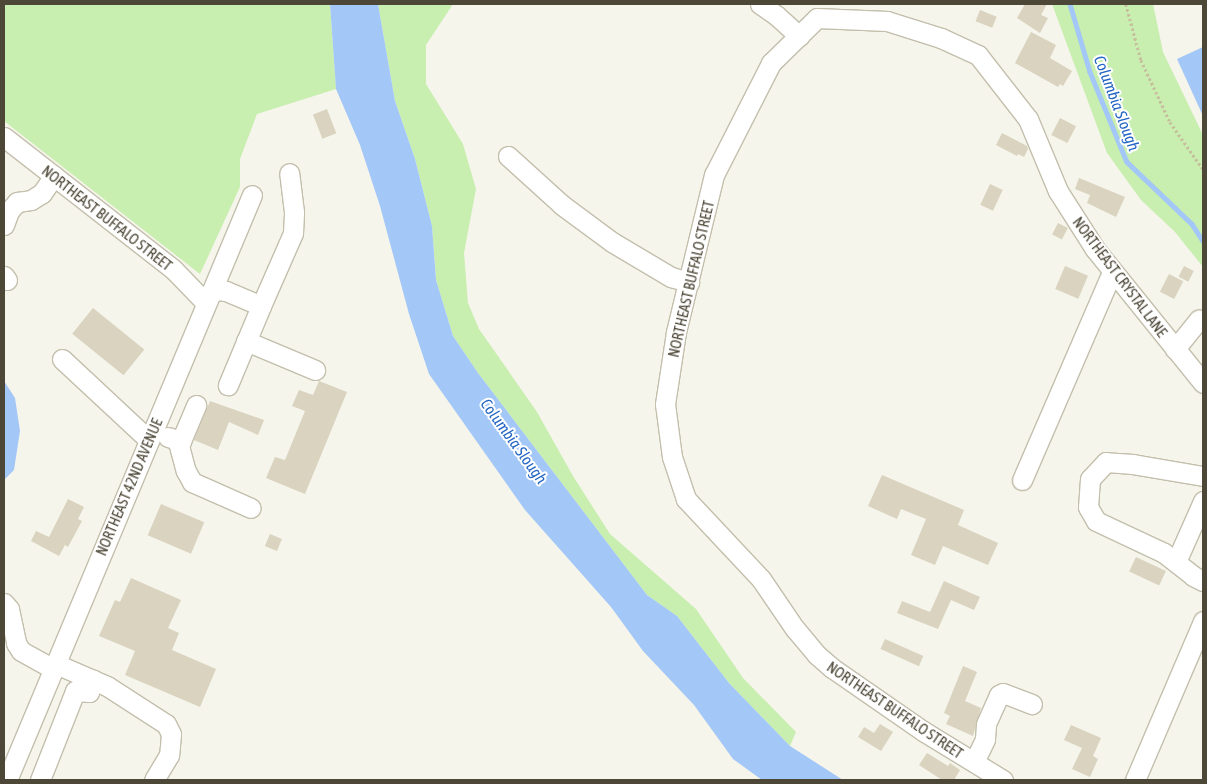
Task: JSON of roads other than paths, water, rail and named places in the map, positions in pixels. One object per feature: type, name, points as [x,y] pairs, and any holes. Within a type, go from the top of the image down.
[{"type":"street","points":[[760,4],[778,16],[800,36]]},
{"type":"street","name":"NORTHEAST BUFFALO STREET","points":[[932,35],[887,21],[817,18],[771,63],[714,175],[676,332],[665,404],[672,457],[686,499],[761,580],[795,629],[817,655],[832,668],[923,731],[1003,780]]},
{"type":"street","name":"NORTHEAST CRYSTAL LANE","points":[[932,35],[978,55],[1028,118],[1058,191],[1112,272],[1203,383]]},
{"type":"street","name":"NORTHEAST BUFFALO STREET","points":[[4,137],[208,298]]},
{"type":"street","points":[[508,156],[562,205],[612,242],[671,276],[689,282]]},
{"type":"street","points":[[228,384],[293,233],[293,193],[289,174]]},
{"type":"street","points":[[4,225],[9,211],[17,202],[31,200],[42,193],[54,176]]},
{"type":"street","name":"NORTHEAST 42ND AVENUE","points":[[8,769],[55,666],[252,195]]},
{"type":"street","points":[[1022,480],[1112,272]]},
{"type":"street","points":[[208,298],[218,290],[226,291],[261,306]]},
{"type":"street","points":[[1175,349],[1199,319]]},
{"type":"street","points":[[246,341],[315,370]]},
{"type":"street","points":[[62,359],[151,435],[178,442]]},
{"type":"street","points":[[178,442],[181,441],[196,405]]},
{"type":"street","points":[[178,442],[186,471],[192,482],[251,508]]},
{"type":"street","points":[[1203,476],[1106,462],[1090,479],[1088,506],[1096,522],[1164,553],[1203,581]]},
{"type":"street","points":[[1176,562],[1203,501]]},
{"type":"street","points":[[4,603],[9,609],[16,643],[21,651],[107,686],[166,724],[171,734],[169,755],[154,780]]},
{"type":"street","points":[[1135,780],[1203,621]]},
{"type":"street","points":[[40,780],[75,692],[89,692],[93,680]]},
{"type":"street","points":[[974,762],[985,738],[986,724],[999,695],[1003,693],[1032,704]]},
{"type":"water","points":[[330,4],[378,4],[395,101],[415,159],[432,226],[436,280],[453,336],[478,373],[647,595],[677,616],[729,683],[790,746],[843,780],[762,780],[733,759],[694,705],[643,651],[611,607],[525,510],[429,374],[409,314],[380,206],[360,145],[336,89]]},
{"type":"water","points":[[1203,47],[1203,116],[1177,59]]},
{"type":"water","points":[[4,381],[15,398],[20,431],[14,470],[4,480]]},
{"type":"waterway","name":"Columbia Slough","points":[[1070,4],[1090,72],[1127,162],[1192,224],[1203,241]]}]
